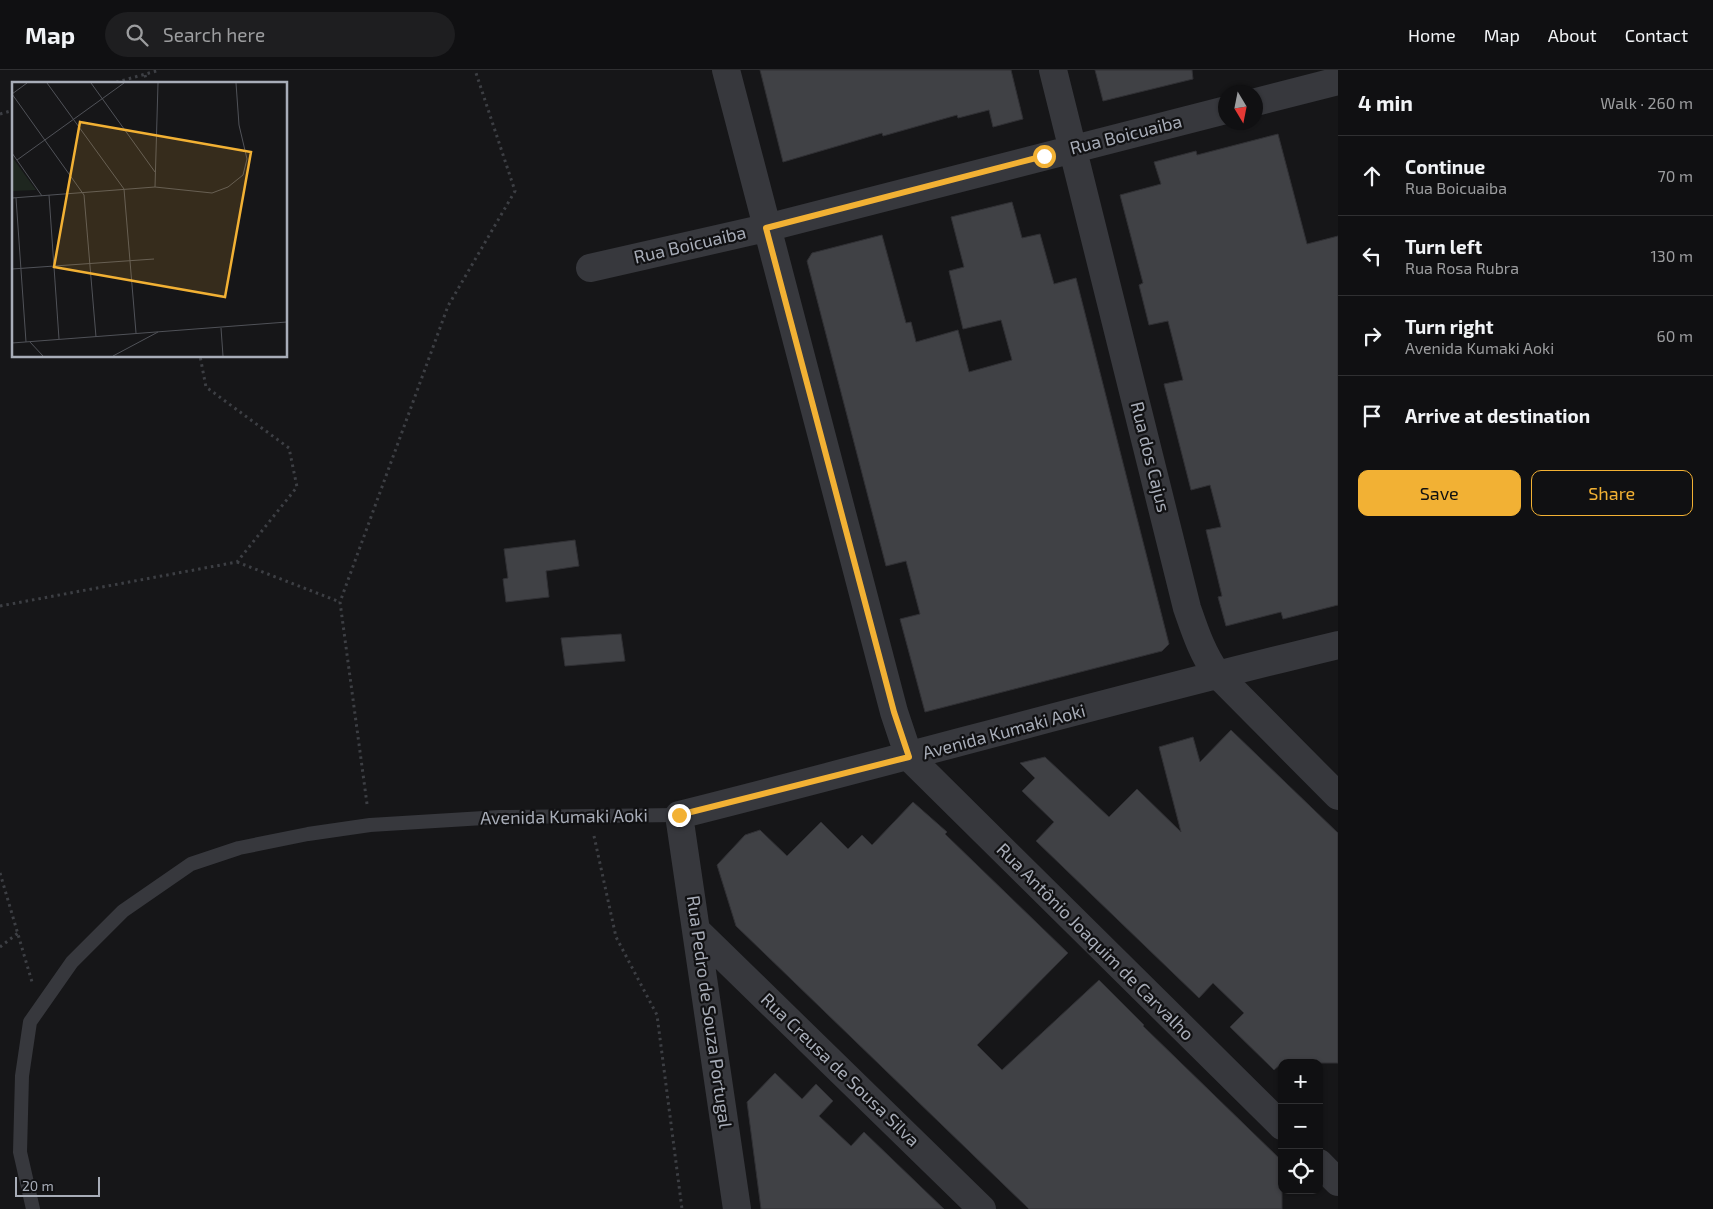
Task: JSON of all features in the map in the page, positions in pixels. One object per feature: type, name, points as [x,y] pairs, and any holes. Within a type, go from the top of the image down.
[{"type":"street","points":[[726,70],[892,703],[909,757]]},
{"type":"street","name":"Rua dos Cajus","points":[[1053,70],[1074,148],[1187,608],[1204,652],[1217,674],[1338,796]]},
{"type":"street","points":[[1263,100],[1338,81]]},
{"type":"street","name":"Rua Boicuaiba","points":[[590,268],[766,228],[1218,112]]},
{"type":"street","name":"Avenida Kumaki Aoki","points":[[679,815],[909,757],[1217,674],[1338,645]]},
{"type":"street","name":"Rua Antônio Joaquim de Carvalho","points":[[909,757],[1278,1122]]},
{"type":"street","name":"Rua Pedro de Souza Portugal","points":[[679,815],[698,932],[737,1209]]},
{"type":"street","name":"Rua Creusa de Sousa Silva","points":[[698,932],[982,1209]]},
{"type":"street","points":[[1323,1167],[1338,1182]]},
{"type":"lane","name":"Avenida Kumaki Aoki","points":[[34,1209],[20,1152],[22,1076],[30,1022],[72,962],[123,911],[191,864],[239,848],[308,834],[370,825],[500,816],[679,815]]},
{"type":"path","points":[[117,82],[160,70]]},
{"type":"path","points":[[370,825],[340,602],[448,306],[515,191],[475,70]]},
{"type":"path","points":[[145,74],[146,82]]},
{"type":"path","points":[[200,358],[206,387],[289,448],[297,487],[237,562]]},
{"type":"path","points":[[0,606],[237,562],[340,602]]},
{"type":"path","points":[[590,816],[616,937],[657,1015],[682,1209]]},
{"type":"path","points":[[0,873],[40,1009]]},
{"type":"path","points":[[0,947],[18,934]]},
{"type":"building","points":[[760,70],[1011,70],[1023,119],[993,127],[989,110],[958,118],[957,115],[883,136],[882,133],[783,162]]},
{"type":"building","points":[[1095,70],[1192,70],[1193,79],[1103,101]]},
{"type":"building","points":[[1278,134],[1307,244],[1338,236],[1338,605],[1283,619],[1281,612],[1226,626],[1218,597],[1222,596],[1206,530],[1221,527],[1210,485],[1191,490],[1164,384],[1183,380],[1168,321],[1149,325],[1139,285],[1143,283],[1120,195],[1161,184],[1154,162],[1196,151],[1197,155]]},
{"type":"building","points":[[1012,202],[1022,238],[1040,234],[1054,284],[1076,278],[1169,644],[1162,651],[925,712],[900,619],[920,614],[906,561],[886,566],[807,261],[812,253],[882,235],[906,323],[911,322],[916,342],[958,330],[969,372],[1012,360],[1001,320],[963,329],[949,271],[964,267],[951,217]]},
{"type":"building","points":[[575,540],[579,566],[546,571],[549,597],[506,602],[503,579],[508,578],[504,549]]},
{"type":"building","points":[[621,634],[625,661],[565,666],[561,638]]},
{"type":"building","points":[[1231,730],[1338,833],[1338,1063],[1323,1063],[1323,1059],[1278,1059],[1278,1066],[1274,1070],[1230,1027],[1244,1013],[1213,983],[1199,998],[1036,841],[1054,822],[1022,791],[1035,778],[1020,763],[1045,757],[1109,817],[1137,789],[1181,832],[1159,747],[1193,737],[1200,762]]},
{"type":"building","points":[[913,802],[947,832],[945,834],[1068,953],[977,1045],[1002,1070],[1099,980],[1143,1026],[1278,1157],[1278,1194],[1282,1194],[1282,1209],[1029,1209],[736,926],[717,865],[745,835],[760,830],[787,856],[821,822],[848,849],[862,835],[872,845]]},
{"type":"building","points":[[775,1073],[802,1099],[816,1084],[833,1101],[819,1116],[851,1146],[864,1132],[944,1209],[761,1209],[747,1102]]},
{"type":"route","points":[[679,815],[909,757],[901,738],[766,228],[1044,156]]}]
